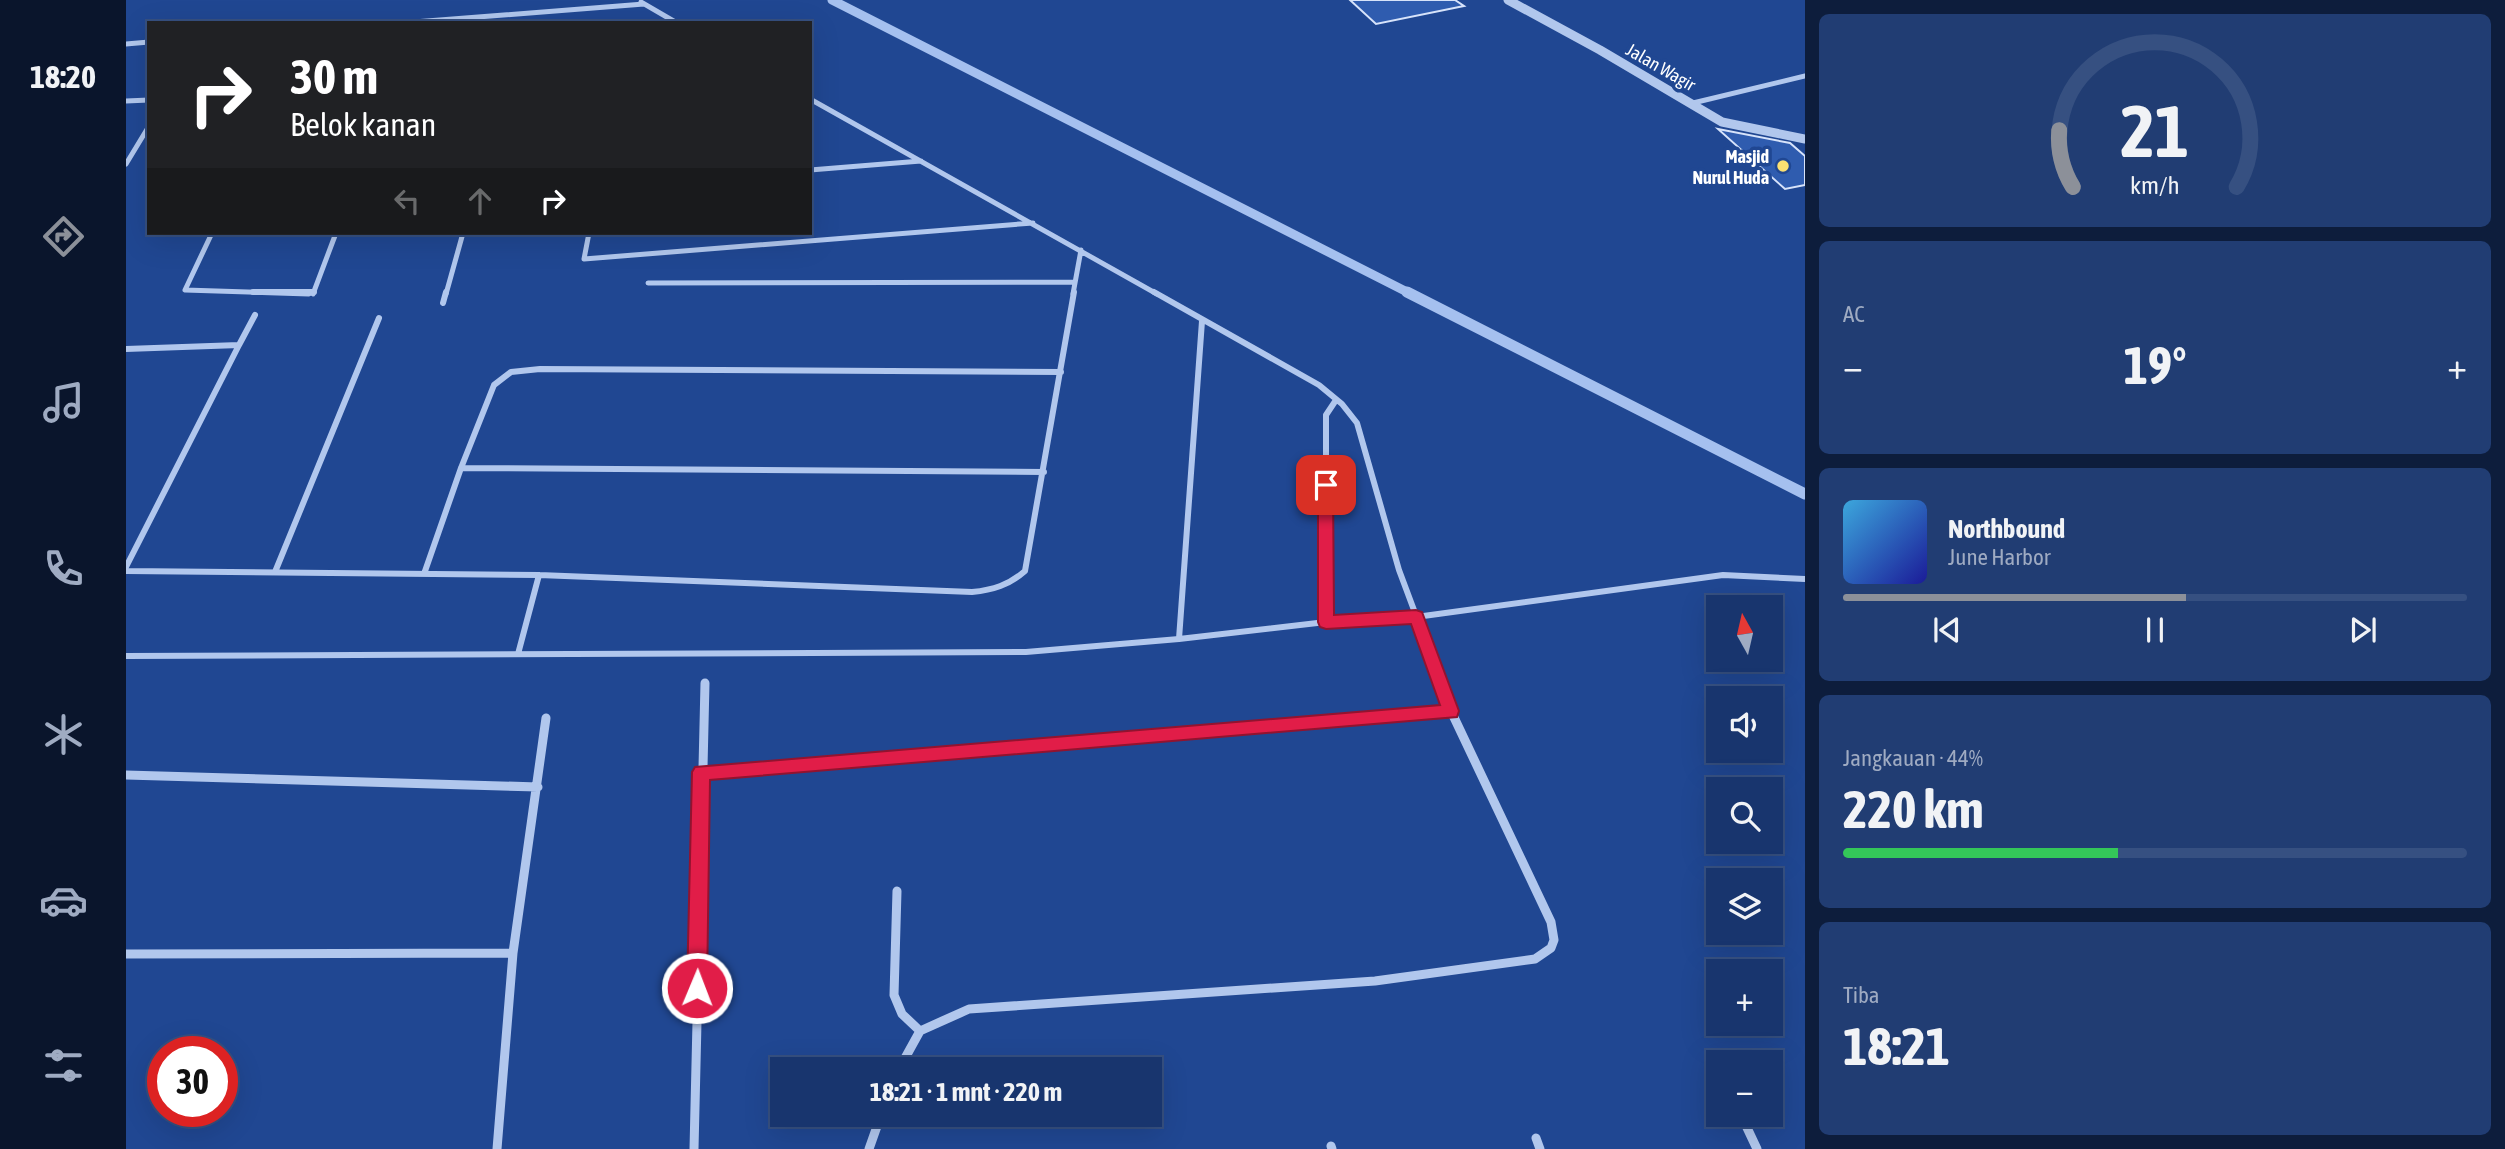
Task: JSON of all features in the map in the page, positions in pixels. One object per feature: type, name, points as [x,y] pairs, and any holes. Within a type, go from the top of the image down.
[{"type":"street","points":[[636,0],[674,21]]},
{"type":"street","name":"Jalan Wagir","points":[[1508,0],[1693,103],[1722,122],[1805,139]]},
{"type":"street","points":[[427,21],[644,4]]},
{"type":"street","points":[[126,44],[147,42]]},
{"type":"street","points":[[1693,103],[1805,76]]},
{"type":"street","points":[[126,102],[147,100]]},
{"type":"street","points":[[812,100],[1319,385],[1336,400],[1357,424],[1368,470],[1416,617],[1451,711],[1550,922],[1555,938],[1550,951],[1535,959],[1375,981],[969,1009],[920,1031],[906,1057]]},
{"type":"street","points":[[812,104],[818,104]]},
{"type":"street","points":[[126,164],[147,129]]},
{"type":"street","points":[[812,170],[922,161]]},
{"type":"street","points":[[589,235],[584,259],[1033,223]]},
{"type":"street","points":[[211,235],[185,290],[313,294],[335,235]]},
{"type":"street","points":[[443,303],[462,235]]},
{"type":"street","points":[[255,315],[126,569],[539,575],[972,592],[998,590],[1012,584],[1026,571],[1081,250]]},
{"type":"street","points":[[648,283],[1075,282]]},
{"type":"street","points":[[275,572],[379,318]]},
{"type":"street","points":[[1180,639],[1202,321]]},
{"type":"street","points":[[126,349],[239,345]]},
{"type":"street","points":[[424,574],[461,468],[494,385],[500,376],[510,372],[548,369],[1060,372]]},
{"type":"street","points":[[1326,622],[1325,415],[1336,400]]},
{"type":"street","points":[[461,468],[1044,472]]},
{"type":"street","points":[[519,654],[539,575]]},
{"type":"street","points":[[126,656],[1026,652],[1180,639],[1326,622],[1416,617],[1723,575],[1805,579]]},
{"type":"street","points":[[694,1149],[705,683]]},
{"type":"street","points":[[701,772],[1451,711]]},
{"type":"street","points":[[496,1149],[513,953],[547,718]]},
{"type":"street","points":[[126,775],[538,787]]},
{"type":"street","points":[[897,891],[894,995],[902,1014],[920,1031]]},
{"type":"street","points":[[126,954],[513,953]]},
{"type":"street","points":[[869,1149],[877,1127]]},
{"type":"street","points":[[1747,1127],[1757,1149]]},
{"type":"street","points":[[1536,1138],[1540,1149]]},
{"type":"building","points":[[1350,0],[1455,0],[1464,6],[1376,24]]},
{"type":"building","points":[[1718,129],[1790,143],[1805,156],[1805,185],[1785,189]]},
{"type":"waterway","points":[[832,0],[1411,294]]},
{"type":"waterway","points":[[1407,292],[1805,494]]},
{"type":"place","name":"Masjid Nurul Huda","points":[[1783,166]]},
{"type":"route","points":[[697,988],[701,772],[1451,711],[1416,617],[1326,622],[1326,485]]}]
